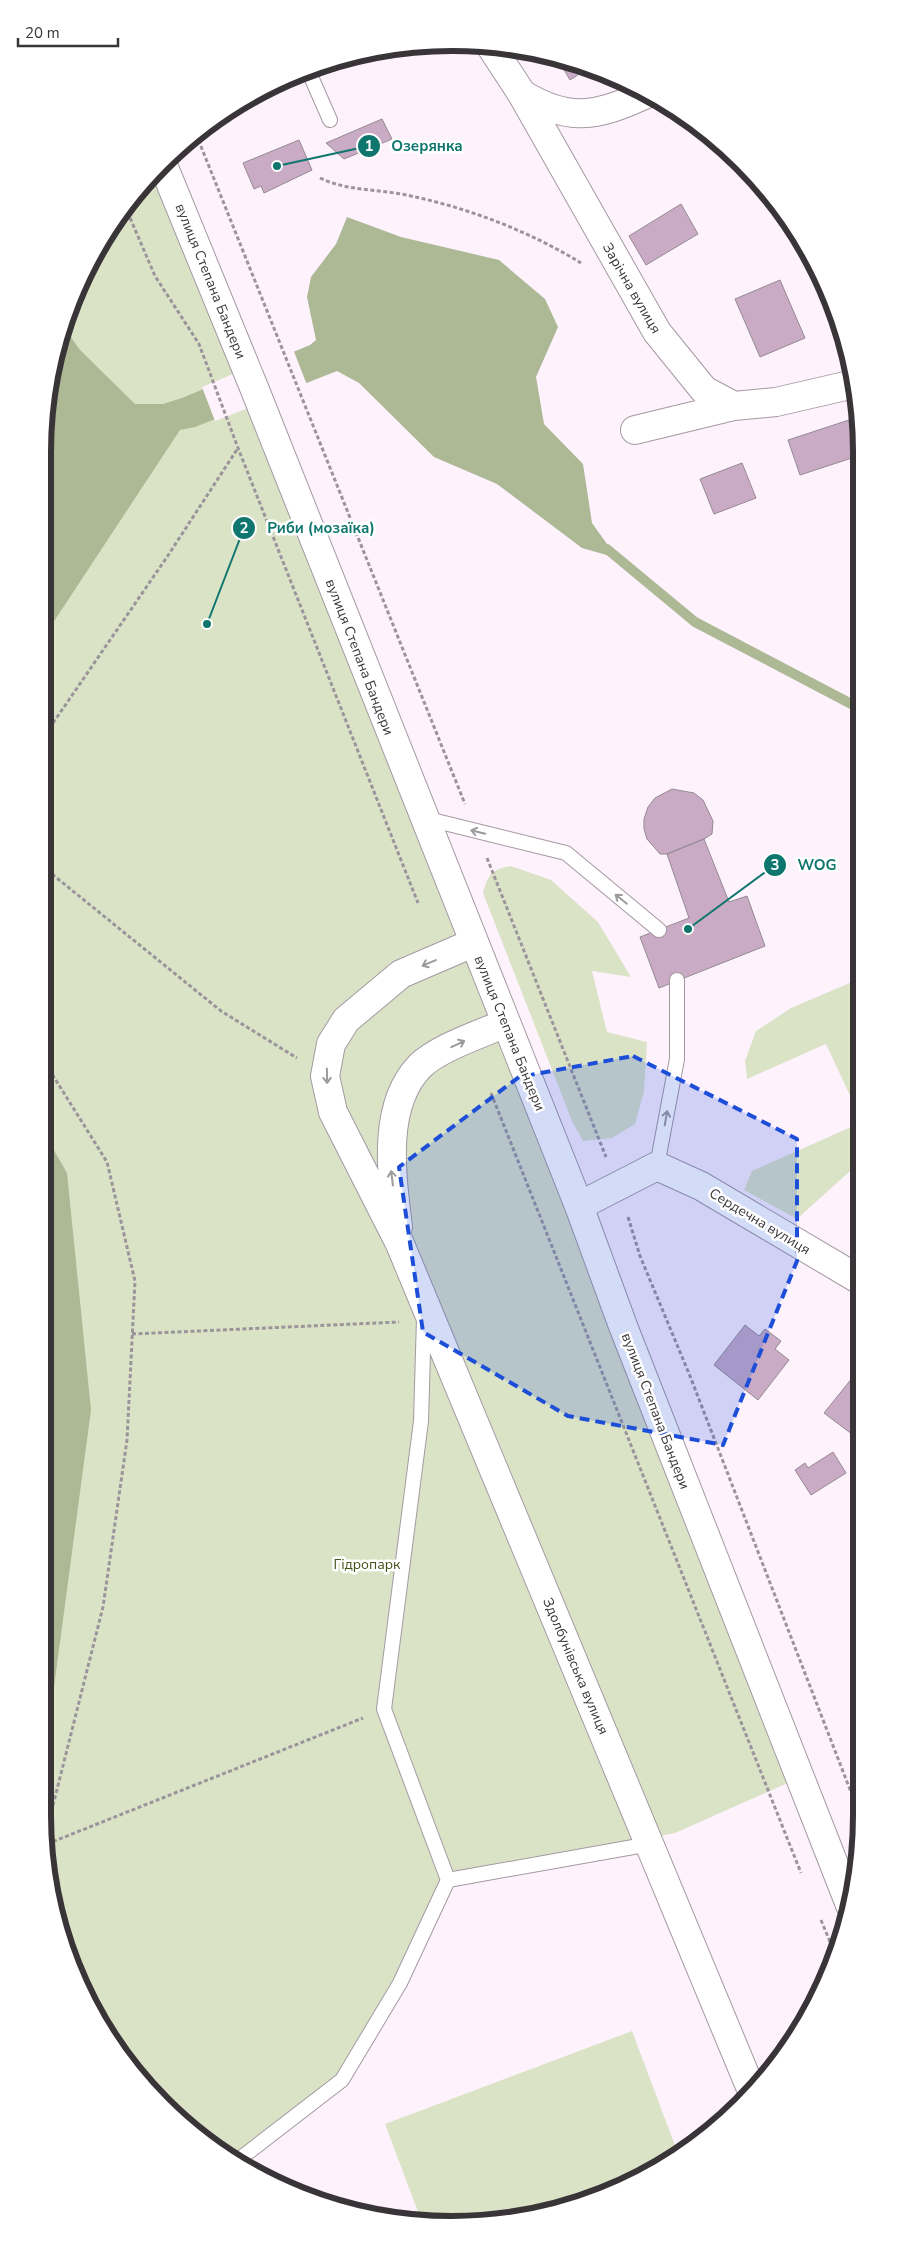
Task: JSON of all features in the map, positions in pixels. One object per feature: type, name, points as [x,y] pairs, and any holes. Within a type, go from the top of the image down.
[{"type":"street","name":"Зарічна вулиця","points":[[496,54],[522,94],[657,332],[704,390],[734,406]]},
{"type":"street","points":[[522,94],[551,109],[578,114],[614,109],[639,98]]},
{"type":"street","name":"вулиця Степана Бандери","points":[[166,172],[255,390],[423,818],[579,1206],[623,1326],[845,1892]]},
{"type":"street","points":[[635,430],[734,406],[776,402],[847,386]]},
{"type":"street","name":"Здолбунівська вулиця","points":[[473,943],[401,974],[346,1020],[331,1044],[325,1076],[333,1112],[400,1244],[424,1312],[650,1844],[748,2084]]},
{"type":"street","name":"Здолбунівська вулиця","points":[[400,1244],[391,1165],[398,1101],[421,1066],[455,1044],[506,1023]]},
{"type":"street","points":[[579,1206],[657,1166]]},
{"type":"street","name":"Сердечна вулиця","points":[[657,1166],[701,1186],[853,1276]]},
{"type":"lane","points":[[311,77],[330,120]]},
{"type":"lane","points":[[423,818],[566,853],[659,930]]},
{"type":"lane","points":[[657,1166],[677,1059],[677,980]]},
{"type":"lane","points":[[244,2157],[342,2080],[400,1983],[448,1880],[384,1709],[421,1421],[424,1312]]},
{"type":"lane","points":[[448,1880],[650,1844]]},
{"type":"path","points":[[199,142],[618,1186],[640,1256],[693,1385],[853,1797]]},
{"type":"path","points":[[320,178],[337,186],[406,195],[487,218],[566,254],[590,268]]},
{"type":"path","points":[[129,215],[155,276],[200,344],[238,448],[418,903]]},
{"type":"path","points":[[51,726],[167,557],[238,448]]},
{"type":"path","points":[[51,873],[222,1011],[325,1076]]},
{"type":"path","points":[[51,1072],[107,1162],[134,1281],[127,1440],[103,1607],[51,1813]]},
{"type":"path","points":[[491,1093],[802,1874]]},
{"type":"path","points":[[132,1334],[424,1312]]},
{"type":"path","points":[[52,1842],[384,1709]]},
{"type":"path","points":[[820,1918],[831,1944]]},
{"type":"highlighted area","points":[[633,1056],[797,1139],[797,1261],[723,1445],[568,1416],[423,1332],[399,1167],[519,1077]]},
{"type":"green space","name":"Гідропарк","points":[[166,172],[799,1778],[675,1833],[448,1880],[342,2080],[243,2156],[208,2133],[151,2079],[134,2059],[105,2015],[82,1968],[65,1919],[59,1893],[52,1841],[52,426],[59,374],[65,348],[82,299],[105,252],[119,229],[134,208]]},
{"type":"green space","points":[[511,866],[551,880],[598,922],[631,977],[592,971],[607,1032],[647,1042],[644,1091],[635,1124],[612,1138],[583,1141],[572,1121],[483,893],[491,874],[499,869]]},
{"type":"green space","points":[[853,982],[853,1102],[826,1044],[747,1079],[745,1061],[756,1031],[791,1008]]},
{"type":"green space","points":[[853,1126],[853,1168],[797,1219],[744,1190],[752,1171]]},
{"type":"green space","points":[[632,2031],[676,2147],[652,2162],[605,2185],[556,2202],[530,2208],[478,2215],[426,2215],[419,2214],[385,2124]]},
{"type":"shaded area","points":[[347,217],[401,237],[499,260],[545,299],[558,327],[536,377],[544,424],[583,464],[592,523],[617,558],[582,548],[497,484],[434,457],[359,383],[337,371],[195,427],[180,430],[51,626],[52,426],[59,374],[69,335],[80,350],[135,404],[163,404],[182,398],[310,345],[316,340],[307,297],[311,277],[336,244]]},
{"type":"shaded area","points":[[51,1145],[67,1173],[91,1410],[51,1710]]},
{"type":"pier","points":[[293,349],[307,385],[215,421],[202,387]]},
{"type":"building","points":[[562,67],[581,73],[570,80]]},
{"type":"building","points":[[382,119],[392,139],[344,159],[326,143]]},
{"type":"building","points":[[299,140],[312,170],[264,193],[261,186],[254,189],[243,163]]},
{"type":"building","points":[[681,204],[698,234],[646,265],[629,236]]},
{"type":"building","points":[[780,280],[805,338],[760,357],[735,299]]},
{"type":"building","points":[[849,420],[852,433],[853,458],[800,475],[788,440]]},
{"type":"building","points":[[742,463],[756,498],[714,514],[700,479]]},
{"type":"building","points":[[672,789],[694,793],[703,800],[713,821],[712,834],[667,854],[660,854],[647,839],[644,819],[648,807],[655,798]]},
{"type":"building","points":[[704,839],[729,902],[747,896],[765,946],[659,988],[640,937],[689,918],[667,854]]},
{"type":"building","points":[[745,1325],[759,1336],[765,1329],[781,1341],[775,1349],[789,1360],[758,1400],[714,1365]]},
{"type":"building","points":[[853,1377],[853,1435],[824,1413]]},
{"type":"building","points":[[833,1452],[846,1473],[811,1495],[795,1470],[805,1463],[808,1468]]},
{"type":"waterway","points":[[607,549],[695,622],[853,705]]},
{"type":"place","name":"Озерянка","points":[[277,166]]},
{"type":"place","name":"Риби (мозаїка)","points":[[207,624]]},
{"type":"place","name":"WOG","points":[[688,929]]}]
